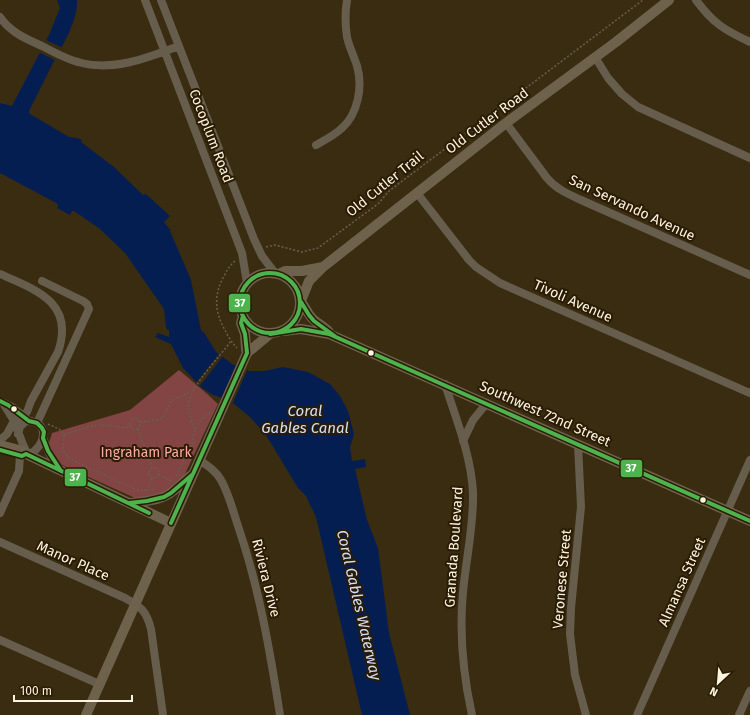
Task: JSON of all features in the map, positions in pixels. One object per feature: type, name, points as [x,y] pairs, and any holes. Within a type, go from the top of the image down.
[{"type":"main road","name":"Old Cutler Road","points":[[301,302],[309,281],[322,267],[506,123],[669,0]]},
{"type":"main road","name":"Old Cutler Road","points":[[278,274],[285,271],[302,271],[322,267]]},
{"type":"main road","points":[[86,715],[193,474],[219,406],[243,355],[246,349],[245,334],[241,323],[242,316],[240,297],[242,291],[247,284],[260,274],[278,274],[291,280],[295,285],[301,302],[297,317],[292,325],[284,331],[270,334],[243,355]]},
{"type":"main road","name":"Southwest 72nd Street","points":[[301,302],[305,305],[313,319],[327,330],[329,334]]},
{"type":"main road","points":[[242,316],[250,326],[256,330],[270,334]]},
{"type":"main road","name":"Southwest 72nd Street","points":[[284,331],[301,329],[329,334],[445,384],[750,521]]},
{"type":"main road","points":[[0,445],[23,451],[24,455]]},
{"type":"main road","points":[[0,450],[24,455],[171,523]]},
{"type":"main road","points":[[129,503],[164,497],[175,490],[193,474]]},
{"type":"street","name":"Cocoplum Road","points":[[145,0],[242,253],[247,284]]},
{"type":"street","name":"Cocoplum Road","points":[[161,0],[254,239],[262,256],[278,274]]},
{"type":"street","points":[[316,145],[336,133],[344,126],[353,113],[358,99],[360,76],[348,42],[345,12],[347,0]]},
{"type":"street","points":[[696,0],[706,14],[722,28],[750,42]]},
{"type":"street","points":[[0,17],[12,30],[31,41],[84,64],[110,65],[136,61],[179,46]]},
{"type":"street","points":[[595,57],[612,84],[626,99],[638,108],[750,158]]},
{"type":"street","name":"San Servando Avenue","points":[[506,123],[551,183],[561,190],[750,275]]},
{"type":"street","name":"Tivoli Avenue","points":[[417,193],[469,260],[476,267],[500,283],[750,393]]},
{"type":"street","points":[[0,274],[45,296],[56,308],[61,322],[62,337],[58,352],[24,414],[14,421],[7,434],[0,440]]},
{"type":"street","points":[[33,422],[89,309],[87,304],[83,301],[42,281]]},
{"type":"street","name":"Granada Boulevard","points":[[445,384],[470,469],[473,502],[463,592],[461,628],[464,675],[472,715]]},
{"type":"street","points":[[1,402],[24,414],[43,430],[43,438],[50,455],[61,471]]},
{"type":"street","points":[[0,513],[18,474],[24,455],[14,421],[1,402]]},
{"type":"street","points":[[463,441],[473,420],[487,403]]},
{"type":"street","points":[[18,434],[22,424],[26,421],[33,422]]},
{"type":"street","points":[[24,455],[36,451],[43,438]]},
{"type":"street","name":"Veronese Street","points":[[578,444],[581,507],[571,608],[570,634],[575,675],[586,715]]},
{"type":"street","name":"Riviera Drive","points":[[199,460],[213,470],[222,481],[240,533],[251,571],[269,648],[280,715]]},
{"type":"street","name":"Almansa Street","points":[[637,715],[750,460]]},
{"type":"street","name":"Manor Place","points":[[0,542],[136,604]]},
{"type":"street","points":[[136,604],[144,611],[149,623],[163,715]]},
{"type":"street","points":[[0,640],[99,684]]},
{"type":"street","points":[[739,715],[750,691]]},
{"type":"path","name":"Old Cutler Trail","points":[[264,248],[275,246],[302,252],[314,250],[324,244],[378,204],[389,192],[643,0]]},
{"type":"path","points":[[239,258],[229,267],[222,280],[217,294],[216,305],[218,315],[232,341],[243,355]]},
{"type":"path","points":[[195,428],[188,412],[191,392],[232,341]]},
{"type":"path","points":[[131,426],[133,420],[136,419],[140,422],[162,419],[173,400],[191,392]]},
{"type":"path","points":[[169,483],[179,471],[192,443],[195,428],[203,418],[219,406]]},
{"type":"path","points":[[140,422],[140,427],[138,429],[152,468],[149,472],[152,478]]},
{"type":"path","points":[[64,435],[104,424],[120,428],[131,426],[134,429],[138,429]]},
{"type":"path","points":[[56,428],[62,431],[64,435],[63,450],[69,458],[132,488],[146,491],[160,488]]},
{"type":"path","points":[[152,468],[158,469],[159,475]]},
{"type":"path","points":[[159,475],[172,481]]},
{"type":"path","points":[[152,478],[156,478],[159,475]]},
{"type":"path","points":[[146,491],[152,478]]},
{"type":"green space","name":"Ingraham Park","points":[[179,370],[218,404],[185,474],[177,484],[161,495],[135,498],[62,465],[54,454],[49,443],[52,433],[130,410]]},
{"type":"water","points":[[57,0],[77,0],[75,18],[68,36],[29,111],[30,114],[69,137],[82,140],[81,142],[114,167],[143,195],[146,194],[170,216],[164,222],[171,231],[191,280],[201,330],[216,352],[232,364],[249,371],[264,371],[283,367],[308,372],[330,384],[340,396],[348,411],[354,434],[350,447],[352,461],[365,459],[366,467],[355,469],[367,520],[378,548],[389,633],[410,715],[362,715],[316,517],[306,496],[298,488],[266,435],[250,417],[234,404],[213,395],[202,388],[183,368],[171,344],[155,337],[158,333],[169,337],[169,330],[167,330],[166,327],[164,309],[125,253],[100,229],[74,211],[72,211],[70,215],[57,208],[58,204],[0,173],[0,103],[12,106],[49,35],[60,8]]},
{"type":"pier","points":[[44,39],[63,48],[57,61],[38,52]]},
{"type":"pier","points":[[220,353],[223,356],[199,387],[195,384]]},
{"type":"pier","points":[[237,364],[248,368],[232,405],[221,399]]},
{"type":"transit line","name":"37","points":[[264,273],[276,273],[292,281],[298,291],[300,303],[298,315],[292,325],[276,333],[264,333],[248,325],[240,309],[240,297],[248,281],[264,273]]},
{"type":"transit line","name":"37","points":[[301,302],[314,321],[336,337]]},
{"type":"transit line","name":"37","points":[[129,503],[164,497],[171,493],[193,474],[247,353],[245,334],[241,323],[243,316]]},
{"type":"transit line","name":"37","points":[[270,334],[301,329],[329,334],[750,521]]},
{"type":"transit line","name":"37","points":[[0,401],[8,405],[29,421],[37,423],[42,428],[44,432],[43,438],[48,451],[61,471]]},
{"type":"transit line","name":"37","points":[[0,450],[22,456],[26,454],[149,513]]},
{"type":"transit line","name":"37","points":[[171,523],[192,476]]},
{"type":"water label","name":"Coral Gables Canal","points":[[305,420]]},
{"type":"water label","name":"Coral Gables Waterway","points":[[359,605]]}]
